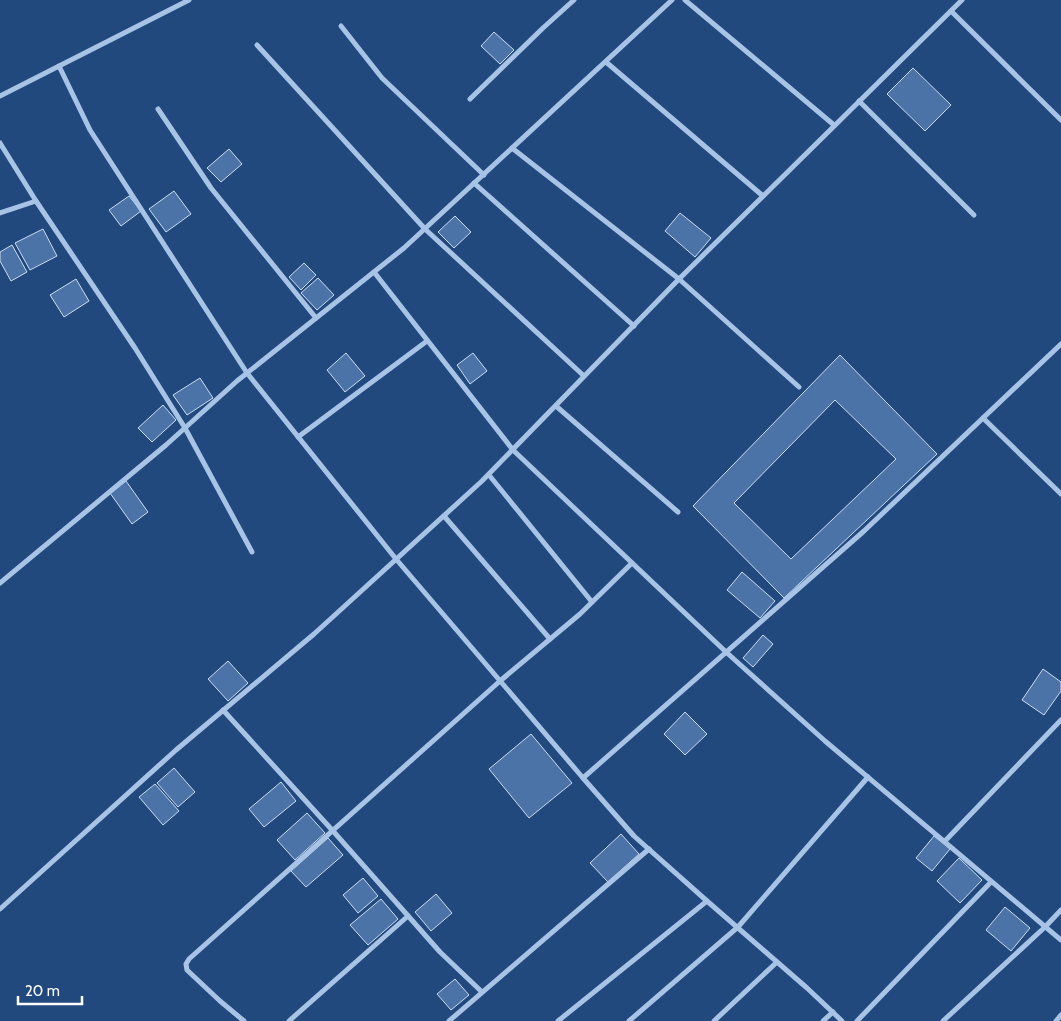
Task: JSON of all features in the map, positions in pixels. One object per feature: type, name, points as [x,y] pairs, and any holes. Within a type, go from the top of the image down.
[{"type":"street","points":[[0,96],[189,0]]},
{"type":"street","points":[[470,99],[574,0]]},
{"type":"street","points":[[0,582],[166,445],[247,373],[404,248],[672,0]]},
{"type":"street","points":[[686,0],[834,125]]},
{"type":"street","points":[[0,909],[176,750],[314,634],[489,475],[679,279],[962,0]]},
{"type":"street","points":[[951,11],[1061,120]]},
{"type":"street","points":[[341,26],[382,78],[484,175]]},
{"type":"street","points":[[257,45],[425,229],[584,376]]},
{"type":"street","points":[[606,62],[763,196]]},
{"type":"street","points":[[59,66],[90,130],[247,373],[396,559],[634,836],[842,1021]]},
{"type":"street","points":[[859,101],[974,215]]},
{"type":"street","points":[[158,109],[211,188],[316,318]]},
{"type":"street","points":[[0,143],[36,201],[135,348],[185,428],[252,552]]},
{"type":"street","points":[[512,148],[679,279],[799,387]]},
{"type":"street","points":[[474,183],[634,326]]},
{"type":"street","points":[[0,213],[36,201]]},
{"type":"street","points":[[374,272],[513,450],[726,652],[825,741],[1061,940]]},
{"type":"street","points":[[298,437],[427,341]]},
{"type":"street","points":[[583,778],[864,531],[1061,344]]},
{"type":"street","points":[[556,406],[678,512]]},
{"type":"street","points":[[983,418],[1061,494]]},
{"type":"street","points":[[489,475],[592,602]]},
{"type":"street","points":[[444,516],[550,639]]},
{"type":"street","points":[[244,1021],[220,1002],[187,970],[186,964],[189,959],[500,681],[580,614],[632,563]]},
{"type":"street","points":[[223,710],[440,952],[482,992]]},
{"type":"street","points":[[945,841],[1061,720]]},
{"type":"street","points":[[629,1021],[738,927],[868,777]]},
{"type":"street","points":[[449,1021],[649,849]]},
{"type":"street","points":[[857,1021],[991,882]]},
{"type":"street","points":[[558,1021],[707,901]]},
{"type":"street","points":[[943,1021],[1061,910]]},
{"type":"street","points":[[289,1021],[408,916]]},
{"type":"street","points":[[714,1021],[777,962]]},
{"type":"street","points":[[823,1021],[833,1012]]},
{"type":"street","points":[[1056,1021],[1061,1015]]},
{"type":"building","points":[[494,32],[514,50],[500,64],[481,46]]},
{"type":"building","points":[[913,68],[951,105],[925,131],[887,94]]},
{"type":"building","points":[[229,149],[242,164],[221,182],[207,168]]},
{"type":"building","points":[[174,191],[191,214],[166,232],[149,209]]},
{"type":"building","points":[[129,196],[141,211],[121,226],[109,210]]},
{"type":"building","points":[[680,213],[711,238],[695,257],[665,231]]},
{"type":"building","points":[[455,216],[471,232],[454,248],[438,232]]},
{"type":"building","points":[[43,229],[57,256],[30,270],[15,243]]},
{"type":"building","points":[[12,245],[27,272],[11,281],[0,261],[0,252]]},
{"type":"building","points":[[304,263],[316,275],[301,290],[289,277]]},
{"type":"building","points":[[318,278],[334,295],[317,310],[301,293]]},
{"type":"building","points":[[76,279],[89,301],[64,317],[50,295]]},
{"type":"building","points":[[346,353],[365,376],[345,392],[327,370]]},
{"type":"building","points":[[473,353],[487,371],[470,384],[457,365]]},
{"type":"building","points":[[840,355],[937,454],[784,598],[693,506]],"holes":[[[835,400],[896,459],[791,559],[734,503]]]},
{"type":"building","points":[[200,378],[213,398],[187,415],[173,395]]},
{"type":"building","points":[[163,405],[176,420],[152,442],[138,428]]},
{"type":"building","points":[[126,481],[148,512],[132,524],[110,493]]},
{"type":"building","points":[[742,572],[775,601],[760,618],[727,590]]},
{"type":"building","points":[[763,635],[773,644],[753,667],[743,658]]},
{"type":"building","points":[[228,661],[248,683],[228,701],[208,679]]},
{"type":"building","points":[[1043,669],[1061,682],[1061,691],[1044,715],[1022,700]]},
{"type":"building","points":[[685,712],[707,734],[685,755],[664,734]]},
{"type":"building","points":[[531,734],[572,783],[529,818],[489,769]]},
{"type":"building","points":[[174,768],[195,792],[178,807],[157,783]]},
{"type":"building","points":[[281,782],[296,801],[264,827],[249,809]]},
{"type":"building","points":[[155,784],[179,811],[163,825],[139,797]]},
{"type":"building","points":[[307,813],[325,833],[295,860],[277,840]]},
{"type":"building","points":[[621,834],[639,854],[608,882],[590,863]]},
{"type":"building","points":[[934,836],[950,849],[932,871],[916,858]]},
{"type":"building","points":[[328,838],[343,855],[306,887],[291,871]]},
{"type":"building","points":[[959,858],[982,880],[960,903],[937,881]]},
{"type":"building","points":[[363,878],[378,896],[358,913],[343,895]]},
{"type":"building","points":[[436,894],[452,913],[431,931],[415,912]]},
{"type":"building","points":[[381,899],[398,919],[368,945],[350,925]]},
{"type":"building","points":[[1005,907],[1030,928],[1011,951],[986,930]]},
{"type":"building","points":[[455,979],[469,995],[451,1010],[437,994]]}]
